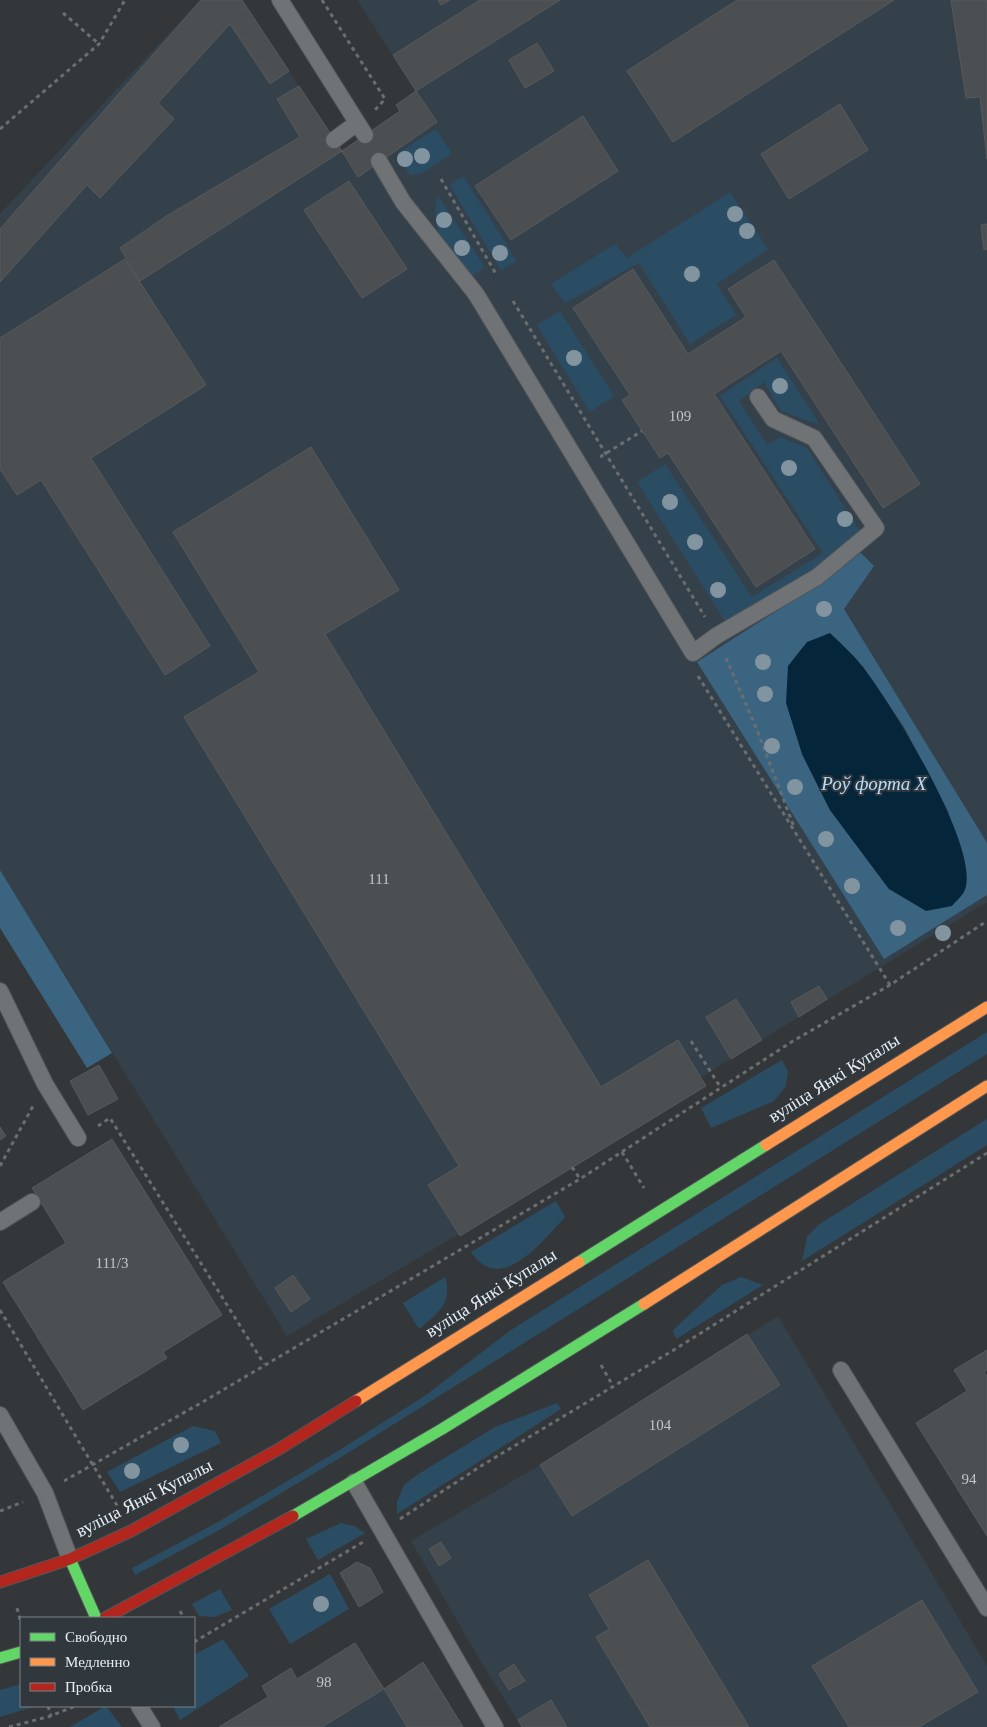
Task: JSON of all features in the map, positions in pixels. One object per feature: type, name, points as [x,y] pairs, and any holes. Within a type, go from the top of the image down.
[{"type":"main road","name":"вуліца Янкі Купалы","points":[[0,1582],[70,1559],[131,1531],[279,1449],[987,1006]]},
{"type":"main road","points":[[107,1617],[166,1587],[354,1482],[491,1399],[987,1086]]},
{"type":"main road","points":[[70,1559],[96,1617]]},
{"type":"main road","points":[[0,1658],[20,1652]]},
{"type":"lane","points":[[280,0],[322,63],[360,128],[334,140]]},
{"type":"lane","points":[[379,161],[403,202],[476,294],[693,653],[716,636],[817,577],[876,528],[814,438],[773,419],[758,397]]},
{"type":"lane","points":[[0,992],[45,1084],[78,1138]]},
{"type":"lane","points":[[0,1222],[32,1202]]},
{"type":"lane","points":[[842,1370],[987,1608]]},
{"type":"lane","points":[[0,1415],[45,1493],[70,1559]]},
{"type":"lane","points":[[354,1482],[495,1727]]},
{"type":"lane","points":[[140,1707],[150,1726]]},
{"type":"path","points":[[0,129],[99,44],[125,0]]},
{"type":"path","points":[[322,0],[385,99],[360,128]]},
{"type":"path","points":[[63,13],[99,44]]},
{"type":"path","points":[[440,179],[496,274]]},
{"type":"path","points":[[514,301],[716,636],[757,730],[796,834]]},
{"type":"path","points":[[582,468],[642,431]]},
{"type":"path","points":[[694,669],[890,985]]},
{"type":"path","points":[[0,1511],[45,1493],[580,1179],[793,1041],[890,985],[987,921]]},
{"type":"path","points":[[691,1041],[721,1088]]},
{"type":"path","points":[[0,1166],[45,1084]]},
{"type":"path","points":[[78,1138],[110,1118],[264,1364]]},
{"type":"path","points":[[622,1152],[659,1212]]},
{"type":"path","points":[[195,1641],[381,1531],[481,1466],[702,1332],[987,1153]]},
{"type":"path","points":[[572,1167],[580,1179]]},
{"type":"path","points":[[0,1310],[131,1531]]},
{"type":"path","points":[[166,1587],[183,1617]]},
{"type":"path","points":[[48,1707],[52,1716]]},
{"type":"path","points":[[9,1727],[52,1716],[73,1707]]},
{"type":"shaded area","points":[[200,0],[242,0],[342,151],[400,112],[396,105],[416,91],[357,0],[987,0],[987,902],[711,1071],[572,1167],[287,1336],[0,870],[0,214]]},
{"type":"shaded area","points":[[436,129],[452,154],[422,173],[410,175],[397,154]]},
{"type":"shaded area","points":[[463,176],[517,261],[501,270],[450,186]]},
{"type":"shaded area","points":[[730,192],[768,249],[717,284],[736,315],[690,344],[639,263],[565,303],[551,284],[615,244],[627,258]]},
{"type":"shaded area","points":[[438,196],[485,267],[471,277],[448,250],[438,230],[435,209]]},
{"type":"shaded area","points":[[560,311],[614,396],[590,412],[537,325]]},
{"type":"shaded area","points":[[777,358],[820,425],[781,411],[764,382],[739,401],[767,445],[780,437],[807,448],[861,533],[814,574],[725,621],[637,482],[665,464],[752,597],[823,553],[720,396]]},
{"type":"shaded area","points":[[860,552],[874,566],[844,609],[987,843],[987,895],[884,959],[697,662],[826,579]],"holes":[[[862,665],[904,727],[949,813],[889,889],[830,810],[802,754]]]},
{"type":"shaded area","points":[[0,870],[112,1053],[87,1068],[0,928]]},
{"type":"shaded area","points":[[987,1032],[987,1054],[338,1459],[221,1529],[135,1575],[132,1568],[218,1522],[338,1451],[426,1395],[511,1330]]},
{"type":"shaded area","points":[[782,1060],[788,1072],[786,1086],[774,1101],[711,1128],[701,1108]]},
{"type":"shaded area","points":[[987,1119],[987,1145],[802,1261],[807,1237],[818,1225]]},
{"type":"shaded area","points":[[556,1201],[565,1217],[534,1250],[521,1260],[508,1267],[495,1269],[483,1264],[471,1252]]},
{"type":"shaded area","points":[[445,1277],[447,1294],[442,1307],[419,1329],[403,1303]]},
{"type":"shaded area","points":[[741,1277],[763,1285],[676,1339],[673,1330],[722,1285]]},
{"type":"shaded area","points":[[778,1316],[987,1666],[987,1727],[522,1727],[484,1667],[411,1541],[540,1465]]},
{"type":"shaded area","points":[[557,1403],[561,1409],[397,1514],[397,1502],[404,1485],[417,1475],[495,1427]]},
{"type":"shaded area","points":[[193,1426],[215,1431],[221,1443],[120,1492],[107,1472]]},
{"type":"shaded area","points":[[341,1523],[354,1526],[365,1533],[318,1560],[306,1539]]},
{"type":"shaded area","points":[[330,1574],[349,1609],[290,1644],[269,1609]]},
{"type":"shaded area","points":[[220,1589],[232,1610],[214,1617],[199,1616],[192,1604]]},
{"type":"shaded area","points":[[223,1639],[249,1676],[180,1720],[174,1707],[195,1707],[195,1654]]},
{"type":"shaded area","points":[[423,1662],[463,1727],[322,1727],[384,1689]]},
{"type":"shaded area","points":[[20,1684],[20,1707],[33,1707],[0,1717],[0,1690]]},
{"type":"shaded area","points":[[107,1707],[122,1727],[70,1727]]},
{"type":"water","name":"Роў форта X","points":[[830,633],[855,657],[875,684],[931,777],[948,812],[960,845],[966,872],[964,892],[952,906],[926,911],[889,889],[830,810],[802,754],[786,703],[788,666],[807,642]]},
{"type":"building","points":[[201,0],[242,0],[289,71],[270,84],[230,24],[158,103],[174,119],[100,198],[87,185],[0,282],[0,229]]},
{"type":"building","points":[[438,0],[450,0],[441,5]]},
{"type":"building","points":[[480,0],[560,0],[416,91],[393,55]]},
{"type":"building","points":[[737,0],[894,0],[673,142],[627,71]]},
{"type":"building","points":[[951,0],[987,0],[987,159],[980,97],[966,98]]},
{"type":"building","points":[[537,43],[554,71],[525,88],[509,60]]},
{"type":"building","points":[[299,86],[342,151],[140,281],[120,248],[168,215],[300,137],[277,99]]},
{"type":"building","points":[[416,91],[437,122],[358,177],[342,151],[400,111],[396,105]]},
{"type":"building","points":[[840,104],[868,150],[789,199],[761,154]]},
{"type":"building","points":[[583,116],[618,171],[511,240],[475,186]]},
{"type":"building","points":[[349,181],[407,269],[362,298],[304,210]]},
{"type":"building","points":[[987,224],[987,249],[984,250],[981,225]]},
{"type":"building","points":[[125,259],[206,385],[91,458],[210,646],[165,675],[41,480],[17,495],[0,469],[0,338]]},
{"type":"building","points":[[774,260],[920,484],[883,508],[781,351],[714,394],[815,549],[756,587],[668,453],[660,458],[622,400],[630,395],[573,308],[633,269],[688,354],[746,317],[728,289]]},
{"type":"building","points":[[311,447],[399,590],[325,634],[601,1087],[678,1040],[706,1086],[460,1236],[428,1185],[459,1166],[184,717],[259,672],[173,532]]},
{"type":"building","points":[[819,986],[827,999],[799,1017],[791,1002]]},
{"type":"building","points":[[736,999],[762,1040],[731,1059],[706,1017]]},
{"type":"building","points":[[99,1065],[118,1099],[88,1115],[70,1081]]},
{"type":"building","points":[[0,1127],[6,1136],[0,1140]]},
{"type":"building","points":[[112,1139],[222,1315],[163,1352],[167,1358],[83,1410],[3,1282],[66,1243],[32,1188]]},
{"type":"building","points":[[293,1275],[310,1299],[291,1312],[275,1288]]},
{"type":"building","points":[[747,1334],[780,1385],[572,1516],[540,1465]]},
{"type":"building","points":[[987,1350],[987,1370],[984,1372],[987,1376],[987,1536],[916,1423],[967,1391],[954,1370]]},
{"type":"building","points":[[441,1542],[451,1558],[439,1566],[429,1549]]},
{"type":"building","points":[[648,1560],[749,1727],[650,1727],[596,1637],[609,1629],[589,1595]]},
{"type":"building","points":[[357,1562],[370,1568],[383,1592],[359,1607],[340,1573]]},
{"type":"building","points":[[922,1600],[978,1692],[919,1727],[849,1727],[812,1666]]},
{"type":"building","points":[[355,1643],[384,1689],[322,1727],[219,1727],[268,1697],[262,1686],[291,1668],[297,1679]]},
{"type":"building","points":[[423,1662],[463,1727],[407,1727],[384,1689]]},
{"type":"building","points":[[514,1664],[525,1681],[509,1690],[499,1674]]},
{"type":"building","points":[[551,1700],[567,1727],[522,1727],[518,1720]]},
{"type":"traffic: fast","points":[[579,1262],[766,1145]]},
{"type":"traffic: fast","points":[[293,1516],[442,1429],[644,1304]]},
{"type":"traffic: fast","points":[[70,1559],[96,1617]]},
{"type":"traffic: fast","points":[[0,1658],[20,1652]]},
{"type":"traffic: slow","points":[[766,1145],[987,1007]]},
{"type":"traffic: slow","points":[[644,1304],[987,1086]]},
{"type":"traffic: slow","points":[[356,1401],[579,1262]]},
{"type":"traffic: jam","points":[[0,1582],[70,1559],[131,1531],[279,1449],[356,1401]]},
{"type":"traffic: jam","points":[[107,1617],[293,1516]]}]
